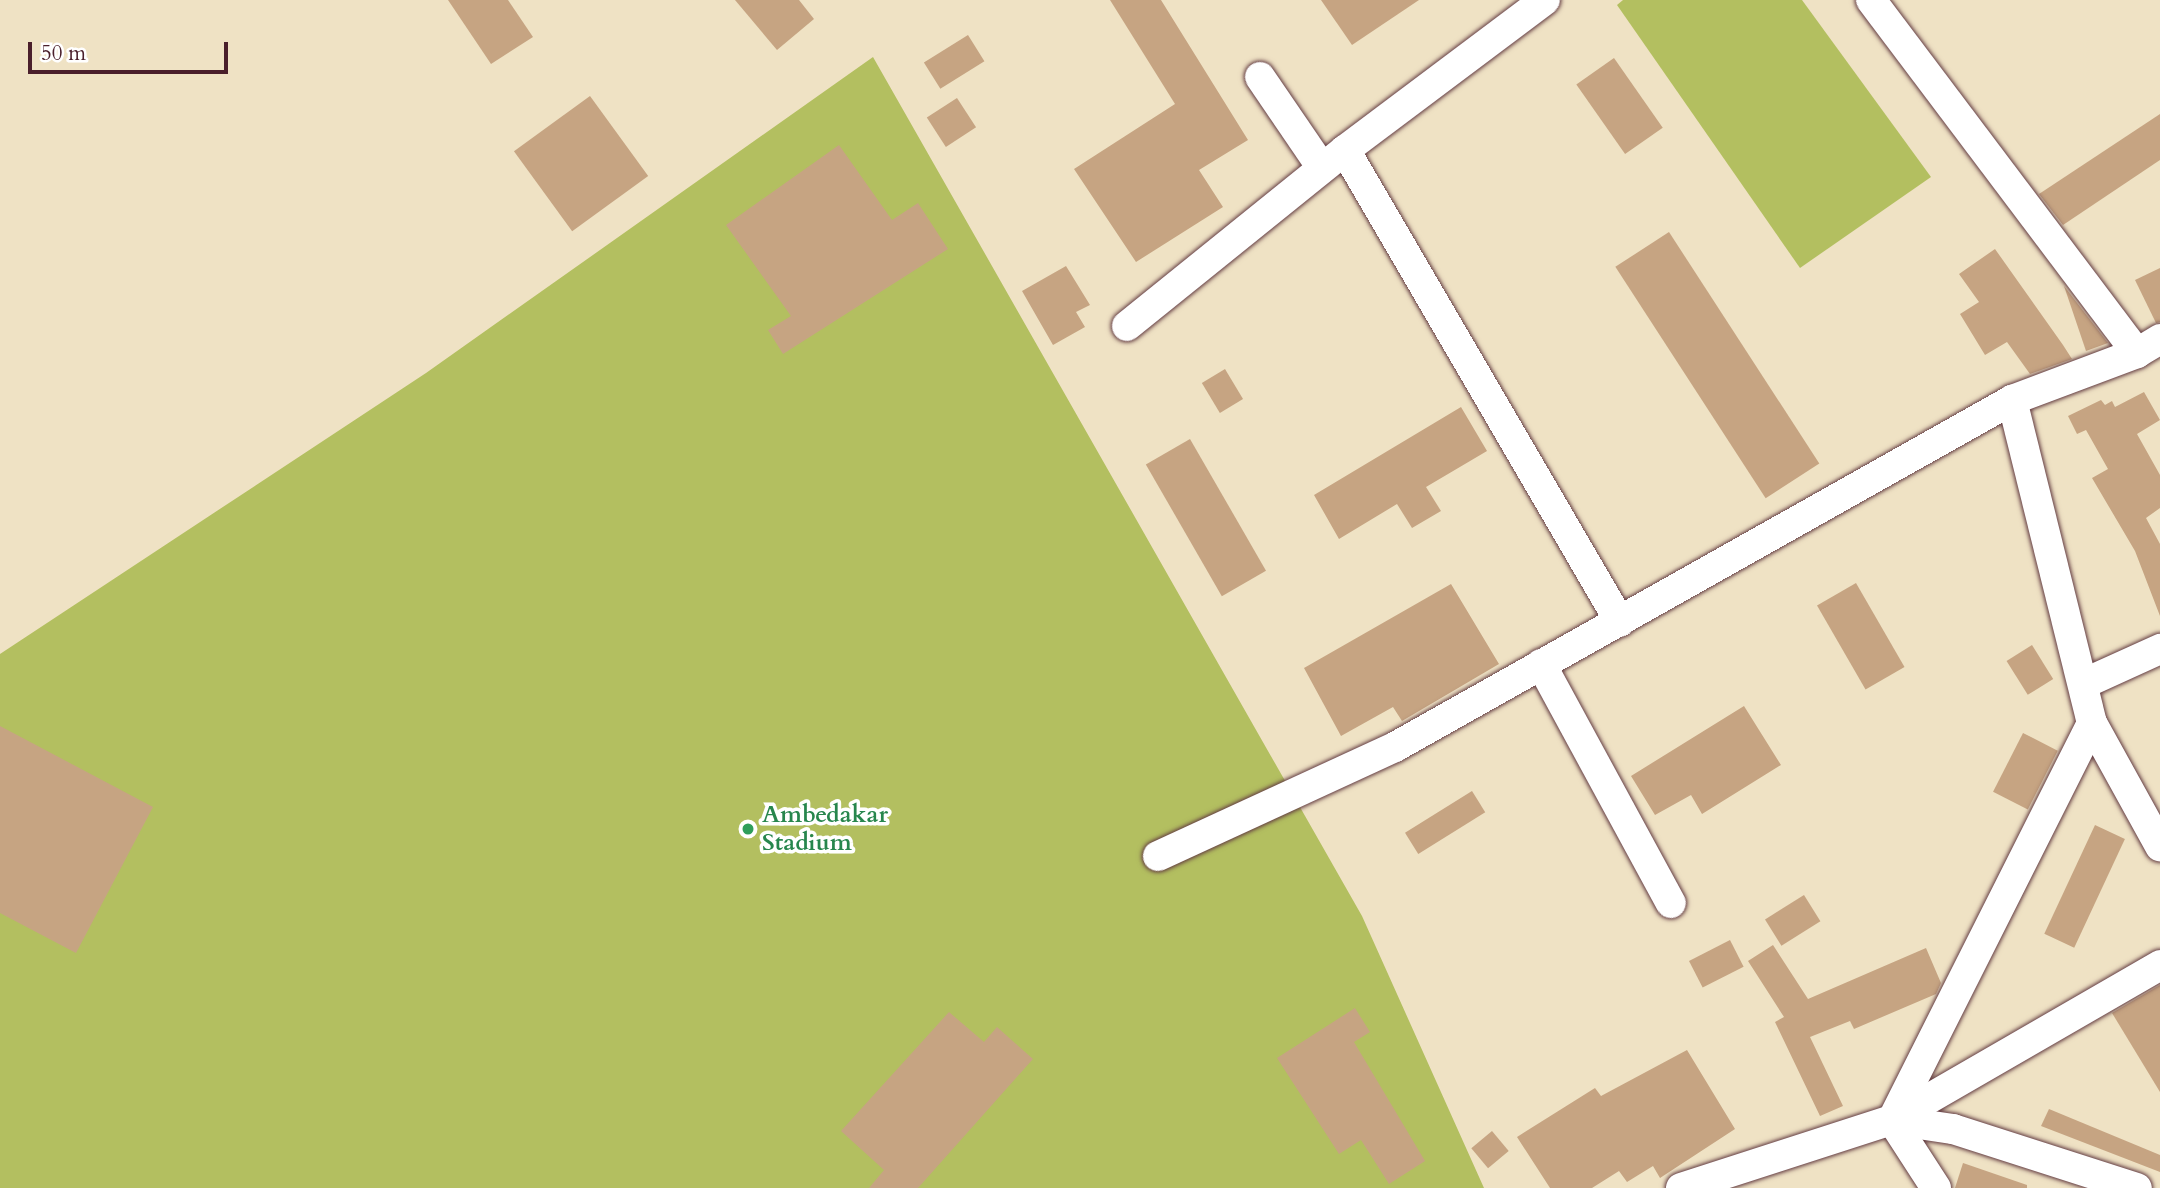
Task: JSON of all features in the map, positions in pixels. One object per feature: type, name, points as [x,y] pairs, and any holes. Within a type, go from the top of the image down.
[{"type":"street","points":[[1127,326],[1334,159],[1545,0]]},
{"type":"street","points":[[1158,856],[1395,747],[2012,400],[2149,346],[1871,0]]},
{"type":"street","points":[[1260,77],[1334,159],[1620,622]]},
{"type":"street","points":[[2012,400],[2092,723],[2160,846]]},
{"type":"street","points":[[2082,684],[2160,649]]},
{"type":"street","points":[[1541,664],[1671,903]]},
{"type":"street","points":[[1892,1121],[2092,723]]},
{"type":"street","points":[[1681,1188],[1892,1121],[2160,965]]},
{"type":"street","points":[[1892,1121],[1936,1188]]},
{"type":"street","points":[[1892,1121],[1952,1129],[2137,1188]]},
{"type":"green space","points":[[1623,0],[1802,0],[1931,177],[1800,268],[1617,5]]},
{"type":"green space","points":[[873,57],[1362,916],[1484,1188],[0,1188],[0,654],[426,373]]},
{"type":"building","points":[[448,0],[508,0],[533,37],[491,64]]},
{"type":"building","points":[[735,0],[799,0],[814,19],[777,50]]},
{"type":"building","points":[[1110,0],[1161,0],[1248,140],[1199,170],[1223,207],[1136,262],[1074,169],[1175,104]]},
{"type":"building","points":[[1321,0],[1419,0],[1352,45]]},
{"type":"building","points":[[968,35],[984,61],[940,89],[924,63]]},
{"type":"building","points":[[1614,58],[1663,128],[1625,154],[1576,84]]},
{"type":"building","points":[[590,96],[648,176],[572,231],[514,151]]},
{"type":"building","points":[[957,98],[976,127],[946,147],[927,118]]},
{"type":"building","points":[[2160,114],[2160,160],[2063,225],[2039,194]]},
{"type":"building","points":[[839,145],[892,220],[918,203],[948,249],[783,354],[768,330],[791,316],[726,225]]},
{"type":"building","points":[[1669,232],[1819,463],[1766,498],[1615,267]]},
{"type":"building","points":[[1995,249],[2072,359],[2030,374],[2007,342],[1985,355],[1960,314],[1979,302],[1959,274]]},
{"type":"building","points":[[1066,266],[1090,305],[1076,312],[1085,327],[1053,345],[1022,291]]},
{"type":"building","points":[[2160,268],[2160,322],[2156,323],[2135,280]]},
{"type":"building","points":[[2064,286],[2108,343],[2086,351]]},
{"type":"building","points":[[1225,369],[1243,399],[1220,413],[1202,383]]},
{"type":"building","points":[[2144,392],[2160,420],[2137,434],[2160,475],[2160,508],[2146,518],[2160,544],[2160,616],[2135,551],[2092,478],[2108,469],[2086,430],[2077,434],[2068,416],[2101,400],[2105,405],[2112,401],[2115,407]]},
{"type":"building","points":[[1461,407],[1487,451],[1426,487],[1441,511],[1412,528],[1397,504],[1339,539],[1314,495]]},
{"type":"building","points":[[1190,439],[1266,571],[1222,596],[1146,464]]},
{"type":"building","points":[[1856,583],[1904,667],[1866,690],[1817,606]]},
{"type":"building","points":[[1451,584],[1499,664],[1402,721],[1393,707],[1341,736],[1304,668]]},
{"type":"building","points":[[2032,645],[2053,679],[2028,695],[2007,661]]},
{"type":"building","points":[[1744,706],[1781,765],[1702,814],[1691,795],[1655,815],[1631,776]]},
{"type":"building","points":[[0,726],[153,807],[76,953],[0,913]]},
{"type":"building","points":[[2023,733],[2058,751],[2028,810],[1993,792]]},
{"type":"building","points":[[1472,791],[1485,812],[1418,854],[1405,833]]},
{"type":"building","points":[[2095,825],[2125,839],[2074,948],[2044,934]]},
{"type":"building","points":[[1804,895],[1820,921],[1781,946],[1765,919]]},
{"type":"building","points":[[1730,940],[1744,967],[1703,988],[1689,961]]},
{"type":"building","points":[[1773,945],[1808,999],[1926,948],[1941,983],[1936,994],[1854,1029],[1850,1021],[1810,1037],[1843,1106],[1820,1116],[1775,1022],[1784,1017],[1748,961]]},
{"type":"building","points":[[2160,985],[2160,1092],[2112,1013]]},
{"type":"building","points":[[1355,1008],[1370,1032],[1354,1042],[1425,1161],[1389,1184],[1361,1140],[1339,1154],[1277,1058]]},
{"type":"building","points":[[949,1012],[984,1042],[997,1027],[1033,1059],[918,1188],[869,1188],[884,1170],[841,1131]]},
{"type":"building","points":[[1687,1050],[1735,1129],[1660,1178],[1653,1166],[1627,1182],[1619,1171],[1592,1188],[1550,1188],[1517,1137],[1595,1088],[1601,1096]]},
{"type":"building","points":[[2049,1109],[2160,1155],[2160,1172],[2041,1126]]},
{"type":"building","points":[[1492,1131],[1509,1151],[1488,1168],[1471,1148]]},
{"type":"building","points":[[1963,1163],[2027,1185],[2027,1188],[1955,1188]]},
{"type":"place","name":"Ambedakar Stadium","points":[[748,829]]}]
